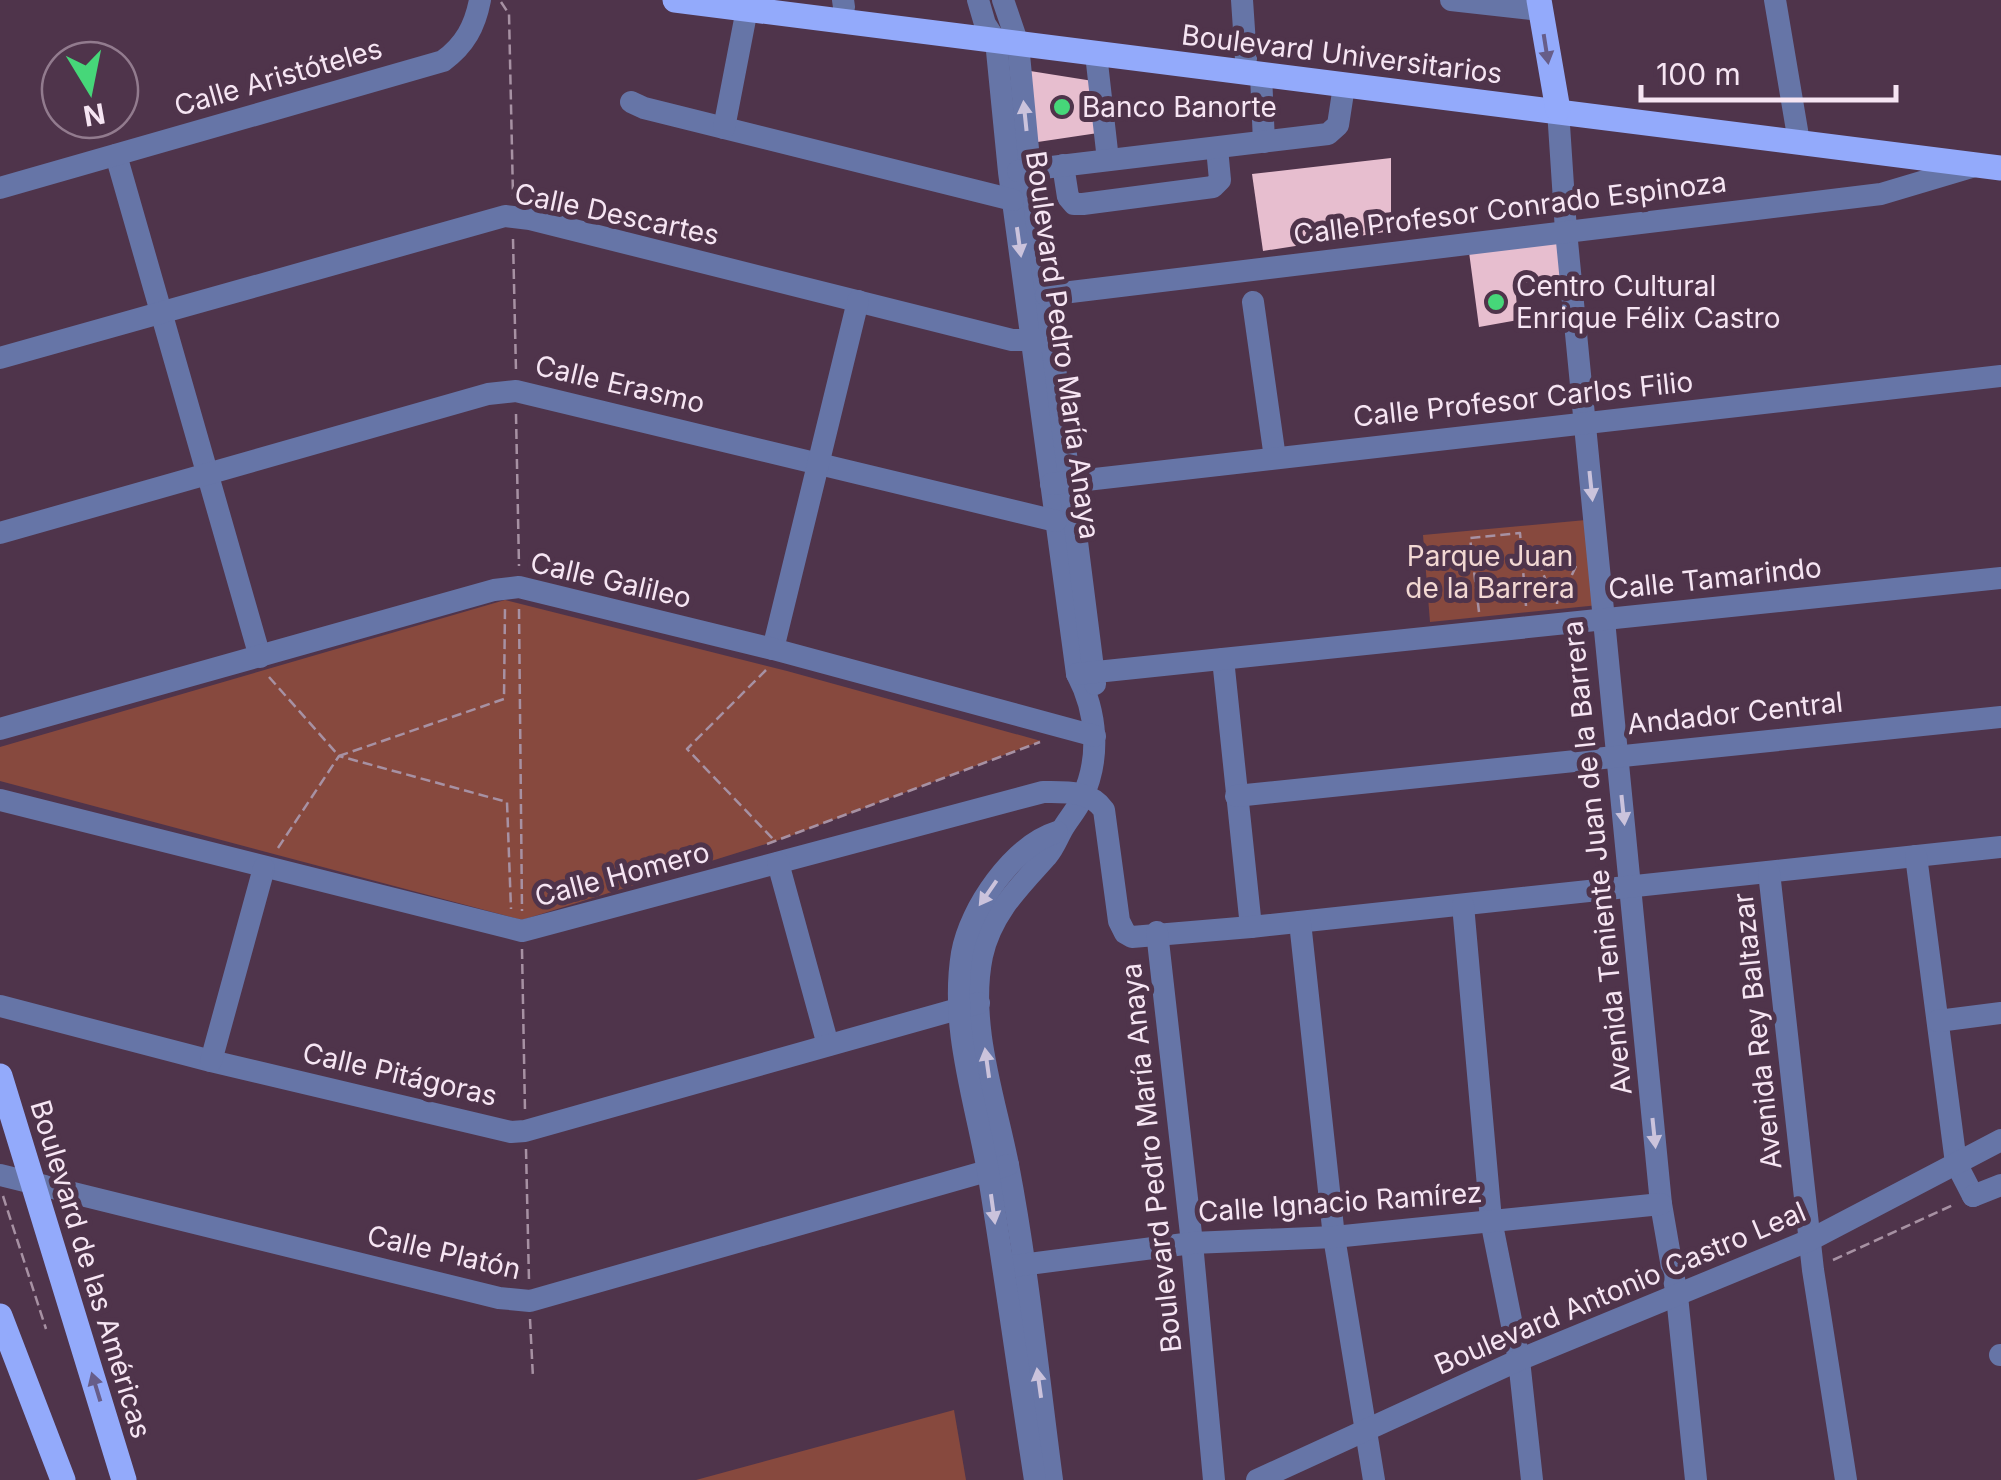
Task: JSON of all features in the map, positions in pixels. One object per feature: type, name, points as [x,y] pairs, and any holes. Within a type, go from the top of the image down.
[{"type":"main road","name":"Boulevard Universitarios","points":[[676,0],[747,9],[997,27],[1096,54],[1253,67],[1344,86],[1556,104]]},
{"type":"main road","name":"Boulevard Universitarios","points":[[788,0],[843,3],[1253,67],[1993,164]]},
{"type":"main road","name":"Avenida Teniente Juan de la Barrera","points":[[1540,5],[1556,104]]},
{"type":"main road","name":"Boulevard de las Américas","points":[[0,1076],[124,1480]]},
{"type":"main road","points":[[0,1316],[5,1343],[63,1480]]},
{"type":"street","name":"Calle Aristóteles","points":[[0,188],[443,60],[472,31],[480,0]]},
{"type":"street","name":"Boulevard Pedro María Anaya","points":[[1002,0],[997,27],[1019,170],[1046,296],[1042,340]]},
{"type":"street","points":[[1242,0],[1264,142]]},
{"type":"street","points":[[1451,0],[1540,5]]},
{"type":"street","points":[[1775,0],[1797,137]]},
{"type":"street","points":[[724,128],[747,9]]},
{"type":"street","points":[[1096,54],[1108,160]]},
{"type":"street","points":[[1019,170],[1333,132],[1338,125],[1344,86]]},
{"type":"street","points":[[631,102],[1013,200]]},
{"type":"street","name":"Avenida Teniente Juan de la Barrera","points":[[1556,104],[1585,422],[1588,566],[1604,620],[1661,1204],[1677,1296],[1696,1480]]},
{"type":"street","points":[[1063,166],[1068,198],[1079,204],[1214,187],[1220,180],[1217,148]]},
{"type":"street","points":[[116,155],[261,664]]},
{"type":"street","name":"Calle Profesor Conrado Espinoza","points":[[1046,296],[1881,194],[1993,164]]},
{"type":"street","name":"Boulevard Pedro María Anaya","points":[[1019,170],[1013,200],[1042,340],[1086,674]]},
{"type":"street","name":"Calle Descartes","points":[[0,358],[491,218],[513,216],[1012,340],[1042,340]]},
{"type":"street","points":[[770,659],[858,301]]},
{"type":"street","points":[[1254,302],[1274,458]]},
{"type":"street","name":"Calle Profesor Carlos Filio","points":[[1061,483],[2001,376]]},
{"type":"street","name":"Calle Erasmo","points":[[0,532],[488,394],[516,390],[1056,521]]},
{"type":"street","name":"Boulevard Pedro María Anaya","points":[[1061,483],[1056,521],[1086,674],[1096,682],[1090,698],[1094,762],[1084,795],[1104,810],[1121,928],[1132,937],[1156,932],[1192,1243],[1214,1480]]},
{"type":"street","name":"Calle Tamarindo","points":[[1086,674],[2001,578]]},
{"type":"street","name":"Calle Galileo","points":[[0,729],[261,664],[494,590],[1094,736]]},
{"type":"street","points":[[1223,659],[1251,927]]},
{"type":"street","name":"Andador Central","points":[[1236,796],[2001,717]]},
{"type":"street","name":"Calle Homero","points":[[0,800],[269,861],[522,926],[776,852],[1043,792],[1084,795]]},
{"type":"street","points":[[1052,1480],[998,1168],[964,1054],[969,1006],[962,953],[967,931],[980,905],[1014,862],[1048,835],[1061,831],[1084,795]]},
{"type":"street","points":[[1156,932],[1251,927],[2001,847]]},
{"type":"street","points":[[776,852],[828,1046]]},
{"type":"street","points":[[1916,856],[1956,1163],[1972,1196]]},
{"type":"street","points":[[211,1061],[269,861]]},
{"type":"street","name":"Avenida Rey Baltazar","points":[[1769,872],[1813,1270],[1846,1480]]},
{"type":"street","points":[[1463,904],[1491,1220],[1519,1360],[1532,1480]]},
{"type":"street","points":[[1300,922],[1334,1236],[1374,1480]]},
{"type":"street","name":"Calle Pitágoras","points":[[0,1006],[511,1132],[969,1006]]},
{"type":"street","points":[[1938,1021],[2001,1013]]},
{"type":"street","name":"Boulevard Antonio Castro Leal","points":[[1258,1480],[1519,1360],[1810,1240],[2001,1140]]},
{"type":"street","name":"Calle Platón","points":[[0,1175],[498,1298],[530,1302],[998,1168]]},
{"type":"street","points":[[1972,1196],[2001,1185]]},
{"type":"street","points":[[1972,1196],[2001,1196]]},
{"type":"street","name":"Calle Ignacio Ramírez","points":[[1013,1266],[1192,1243],[1334,1236],[1661,1204]]},
{"type":"street","points":[[1013,1266],[1035,1480]]},
{"type":"path","points":[[500,0],[510,14],[516,390],[512,594],[533,1378]]},
{"type":"path","points":[[1479,614],[1470,538],[1520,533],[1526,609]]},
{"type":"path","points":[[1550,549],[1564,549],[1588,566],[1566,588],[1549,588],[1540,566],[1550,549]]},
{"type":"path","points":[[1556,606],[1558,588]]},
{"type":"path","points":[[269,861],[339,756],[504,699],[512,594]]},
{"type":"path","points":[[770,659],[687,749],[776,852]]},
{"type":"path","points":[[261,664],[339,756],[507,802],[511,917],[522,926]]},
{"type":"path","points":[[757,846],[776,852],[1041,742],[1023,736]]},
{"type":"path","points":[[0,1185],[46,1329]]},
{"type":"path","points":[[1813,1270],[1972,1196]]},
{"type":"green space","name":"Parque Juan de la Barrera","points":[[1586,520],[1599,605],[1430,622],[1423,535]]},
{"type":"green space","points":[[505,600],[787,671],[1041,741],[785,838],[522,920],[0,781],[0,747]]},
{"type":"green space","points":[[954,1410],[966,1480],[696,1480]]},
{"type":"building","name":"Banco Banorte","points":[[1024,70],[1093,81],[1098,133],[1031,143]]},
{"type":"building","points":[[1391,158],[1391,231],[1263,251],[1252,174]]},
{"type":"building","name":"Centro Cultural Enrique Félix Castro","points":[[1561,240],[1564,280],[1515,283],[1518,320],[1479,327],[1469,252]]},
{"type":"place","name":"Banco Banorte","points":[[1062,107]]},
{"type":"place","name":"Centro Cultural Enrique Félix Castro","points":[[1496,302]]}]
